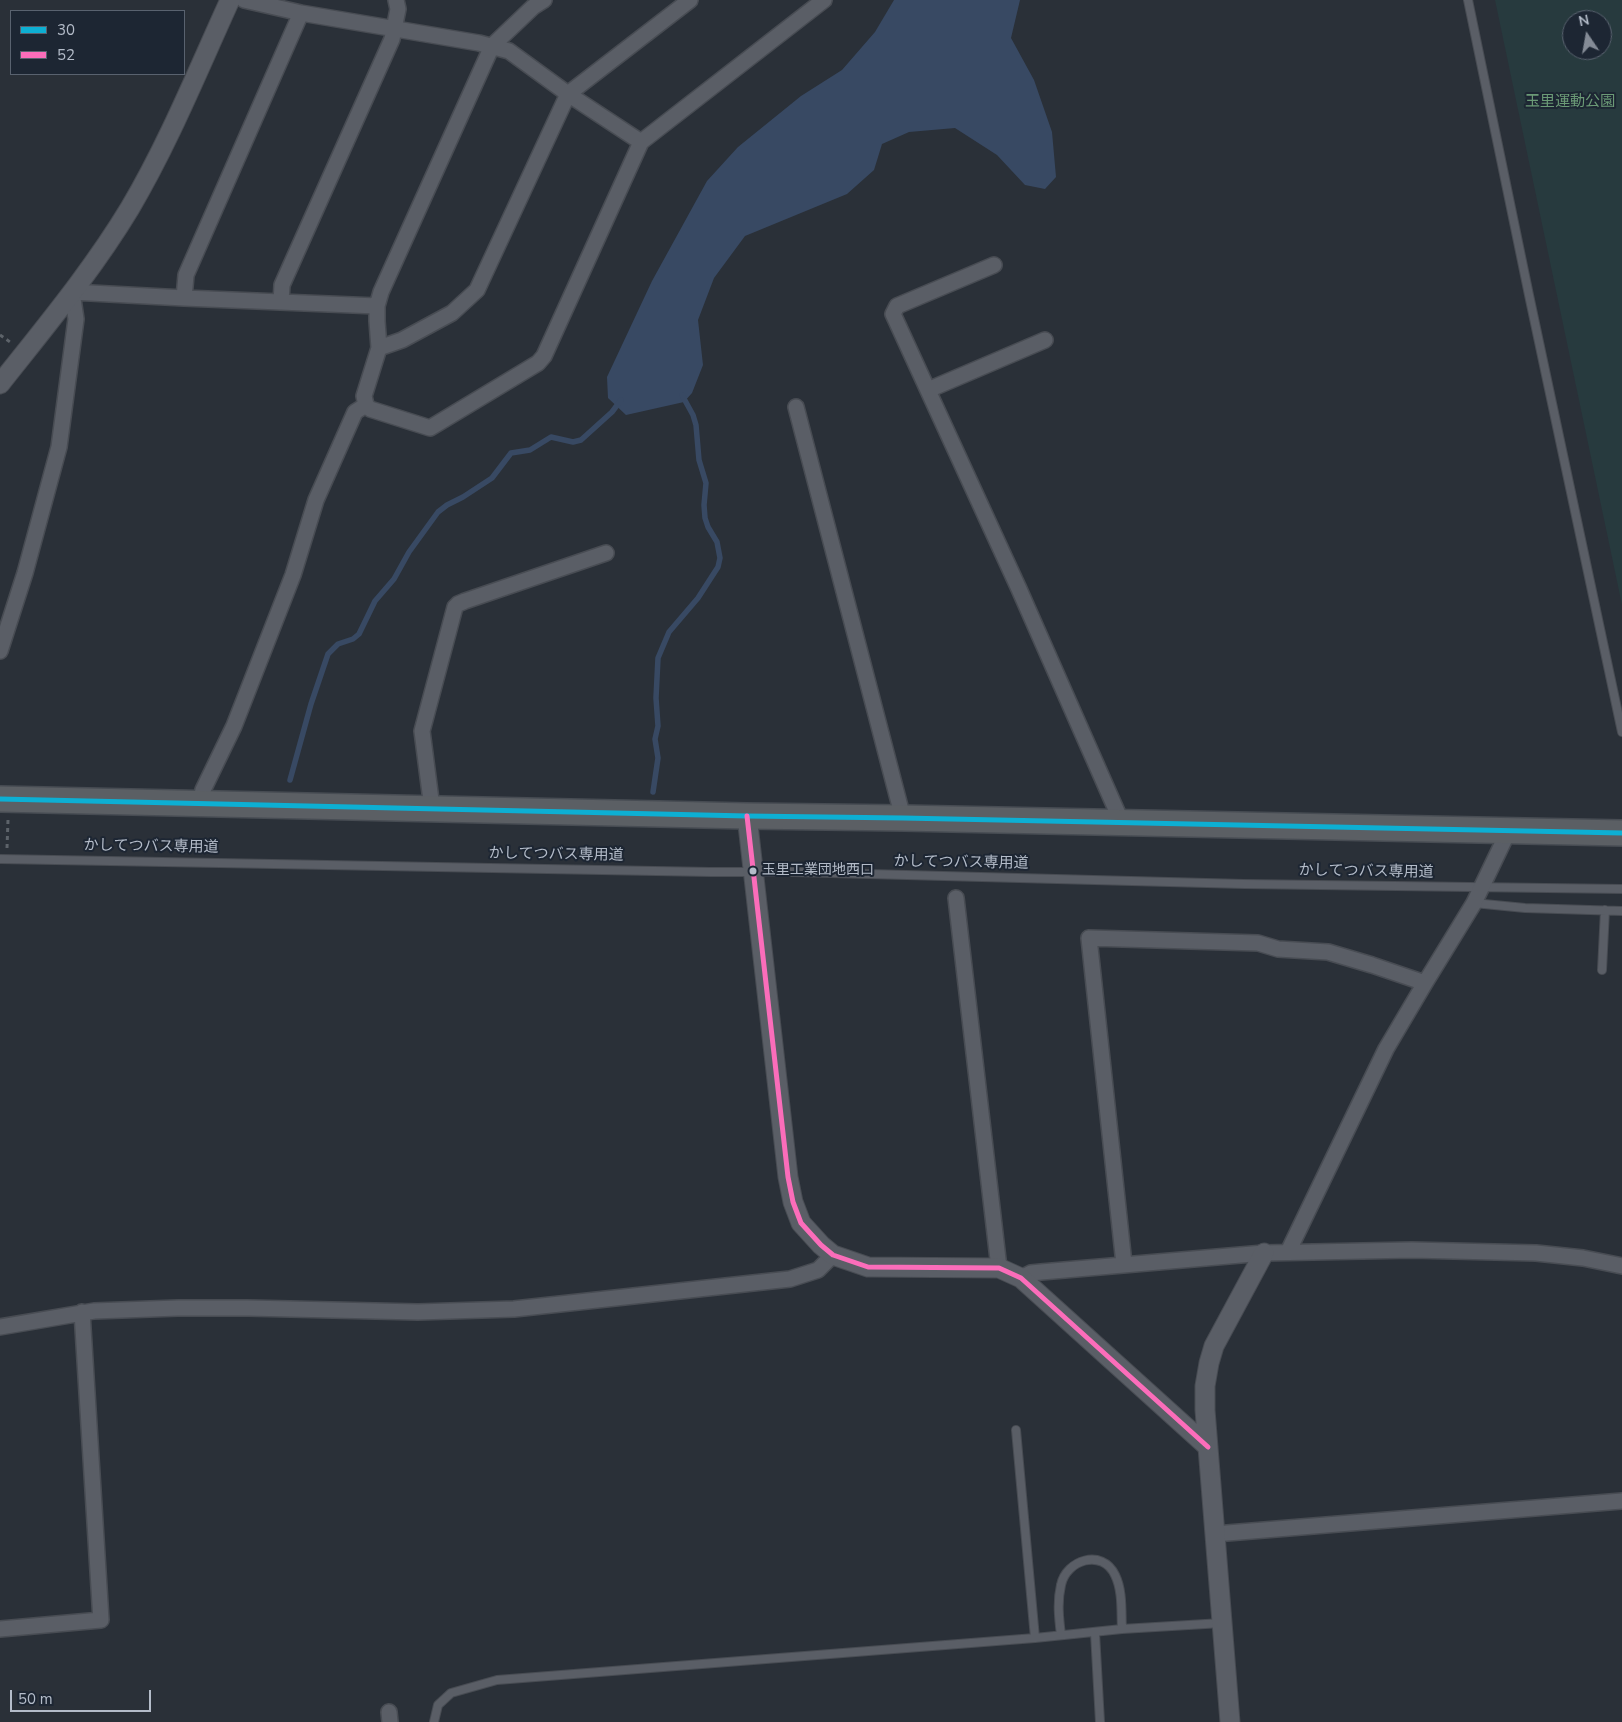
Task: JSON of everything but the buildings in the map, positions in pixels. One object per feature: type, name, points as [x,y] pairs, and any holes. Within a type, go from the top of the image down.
[{"type":"highway","points":[[4,799],[1622,833]]},
{"type":"street","points":[[0,384],[103,251],[130,207],[156,160],[230,0]]},
{"type":"street","points":[[244,0],[301,14],[394,28],[492,46],[509,51],[568,94],[641,142]]},
{"type":"street","points":[[281,302],[282,285],[392,39],[398,9],[396,0]]},
{"type":"street","points":[[379,348],[402,340],[452,313],[477,290],[568,94],[690,0]]},
{"type":"street","points":[[535,2],[492,46],[381,292],[377,306],[376,321],[379,348],[364,396],[366,405],[370,409],[430,428],[538,363],[544,356],[641,142],[824,0]]},
{"type":"street","points":[[184,298],[186,275],[301,14]]},
{"type":"street","points":[[994,265],[897,306],[894,310],[895,319],[1019,589],[1122,823]]},
{"type":"street","points":[[72,292],[377,306]]},
{"type":"street","points":[[0,651],[2,634],[25,573],[59,447],[76,319],[72,292]]},
{"type":"street","points":[[928,390],[1045,340]]},
{"type":"street","points":[[200,803],[203,790],[234,726],[293,575],[316,500],[355,412],[366,405]]},
{"type":"street","points":[[796,407],[903,818]]},
{"type":"street","points":[[432,808],[422,735],[455,607],[465,601],[606,553]]},
{"type":"street","points":[[747,816],[788,1177],[793,1202],[802,1223],[821,1245],[833,1255],[868,1267],[998,1268],[1021,1278],[1208,1447]]},
{"type":"street","points":[[1288,1252],[1386,1050],[1474,903],[1508,832]]},
{"type":"street","points":[[956,898],[998,1268]]},
{"type":"street","points":[[1124,1264],[1089,938],[1258,943],[1278,948],[1328,952],[1425,983]]},
{"type":"street","points":[[1021,1278],[1031,1273],[1041,1272],[1288,1252],[1482,1250],[1582,1258],[1622,1266]]},
{"type":"street","points":[[1230,1722],[1205,1410],[1205,1386],[1214,1346],[1264,1253]]},
{"type":"street","points":[[0,1327],[82,1312],[178,1308],[418,1312],[514,1309],[790,1279],[818,1270],[833,1255]]},
{"type":"street","points":[[0,1629],[101,1620],[82,1312]]},
{"type":"street","points":[[1216,1534],[1622,1501]]},
{"type":"lane","points":[[1468,0],[1622,732]]},
{"type":"lane","name":"かしてつバス専用道","points":[[4,859],[754,872],[1482,888],[1622,889]]},
{"type":"lane","points":[[1474,903],[1525,908],[1622,911]]},
{"type":"lane","points":[[1602,970],[1605,910]]},
{"type":"lane","points":[[1016,1430],[1035,1638]]},
{"type":"lane","points":[[1061,1635],[1058,1604],[1061,1583],[1070,1570],[1084,1560],[1096,1559],[1107,1563],[1115,1575],[1119,1589],[1122,1629]]},
{"type":"lane","points":[[434,1722],[438,1705],[451,1693],[497,1680],[1035,1638],[1122,1629],[1222,1623]]},
{"type":"lane","points":[[1094,1633],[1100,1722]]},
{"type":"path","points":[[4,799],[4,859]]},
{"type":"green space","name":"玉里運動公園","points":[[1495,0],[1622,0],[1622,605]]},
{"type":"water","points":[[894,0],[1020,0],[1011,38],[1034,80],[1052,132],[1056,177],[1045,189],[1025,185],[997,155],[955,128],[909,132],[882,144],[874,170],[847,194],[745,236],[714,278],[698,320],[703,365],[692,393],[684,402],[626,415],[608,398],[607,377],[652,281],[707,181],[738,147],[801,96],[842,70],[875,32]]},
{"type":"waterway","points":[[653,792],[658,758],[655,739],[658,726],[656,698],[658,658],[669,632],[698,598],[718,567],[720,558],[717,542],[705,518],[706,483],[699,460],[696,425],[693,415],[682,395]]},
{"type":"waterway","points":[[290,780],[311,704],[328,654],[338,644],[353,639],[359,634],[375,601],[394,579],[409,552],[438,512],[492,478],[511,453],[530,450],[551,437],[573,442],[581,440],[612,412],[621,400]]},
{"type":"transit line","name":"30","points":[[0,799],[1622,833]]},
{"type":"transit line","name":"52","points":[[747,816],[788,1177],[793,1202],[801,1223],[833,1255],[868,1267],[999,1268],[1021,1278],[1208,1447]]},
{"type":"place","name":"玉里工業団地西口","points":[[753,871]]}]
